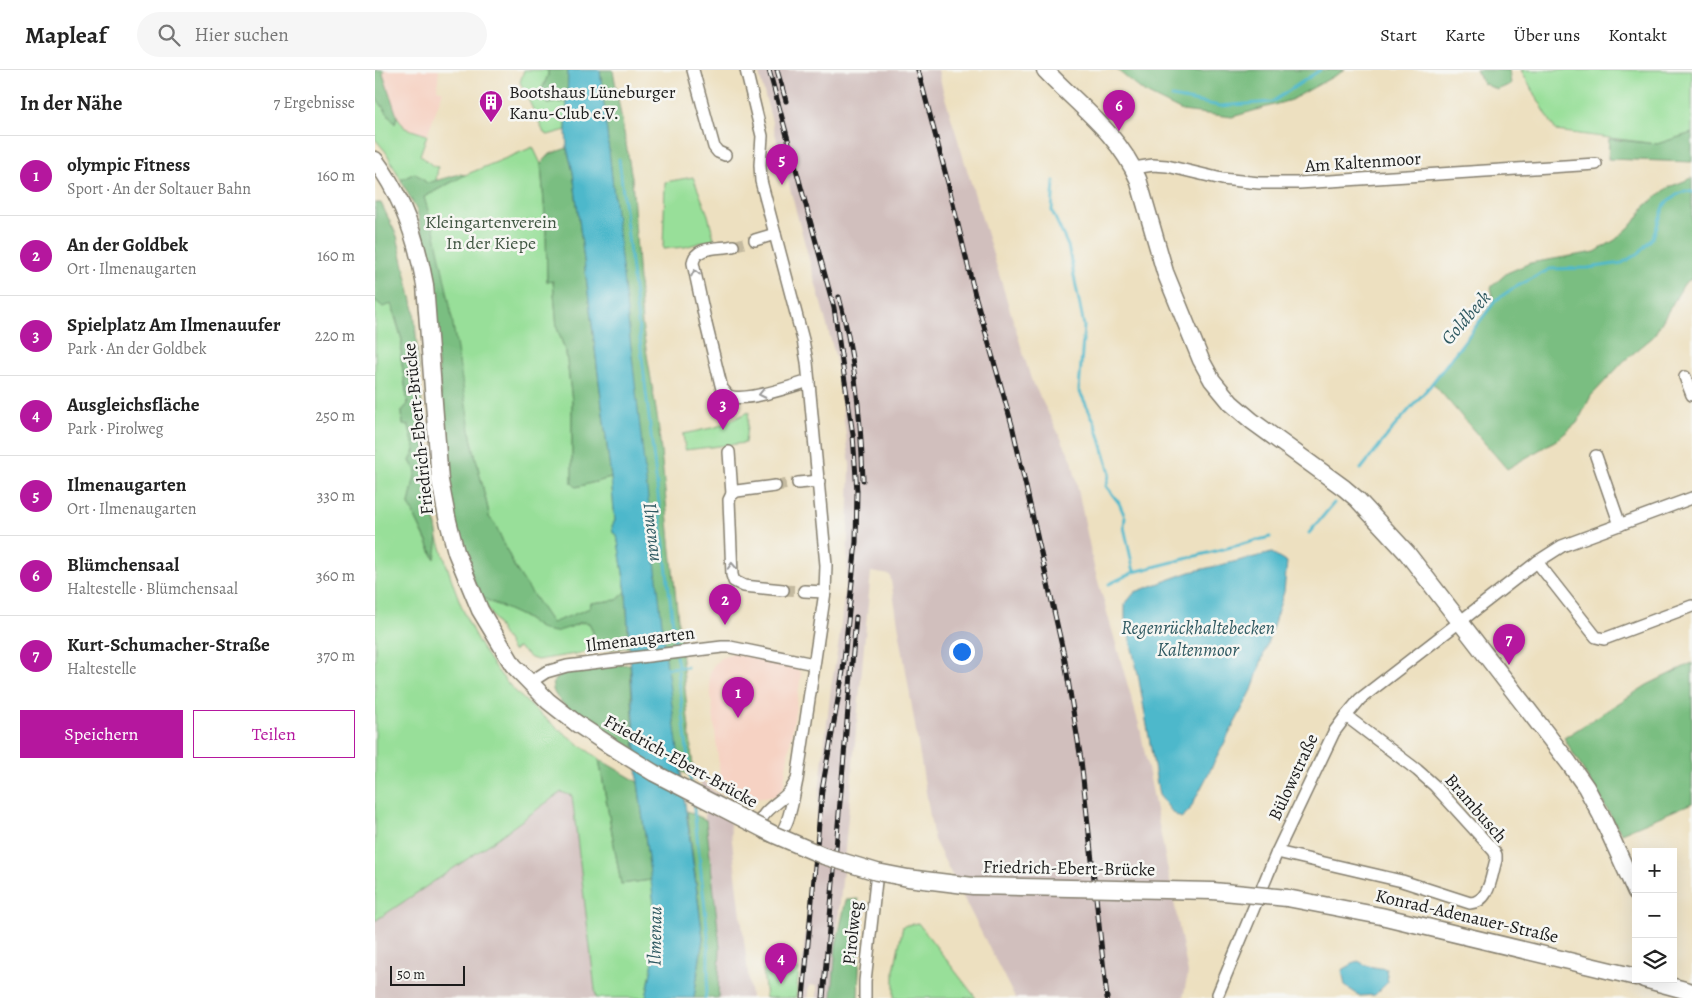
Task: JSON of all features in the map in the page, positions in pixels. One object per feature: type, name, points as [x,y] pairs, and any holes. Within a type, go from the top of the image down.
[{"type":"main road","points":[[1045,70],[1109,134],[1134,168],[1165,272],[1201,360],[1213,380],[1231,404],[1252,422],[1357,499],[1407,552],[1586,787],[1632,883]]},
{"type":"main road","name":"Friedrich-Ebert-Brücke","points":[[376,161],[403,208],[420,256],[425,295],[440,481],[456,552],[485,619],[513,665],[548,701],[576,723],[655,773],[775,835],[825,856],[877,872],[917,880],[973,886],[1213,891],[1287,898]]},
{"type":"main road","name":"Konrad-Adenauer-Straße","points":[[1287,898],[1381,916],[1632,976]]},
{"type":"main road","points":[[1656,983],[1692,992]]},
{"type":"street","points":[[693,70],[714,147],[718,152],[725,155]]},
{"type":"street","points":[[746,70],[762,136],[761,181],[803,340],[809,381],[825,549],[825,592],[797,780],[786,825],[782,832],[775,836],[768,835],[763,831],[761,824],[763,816],[769,808],[789,793],[797,780]]},
{"type":"street","name":"Am Kaltenmoor","points":[[1134,168],[1167,166],[1222,179],[1259,183],[1299,184],[1596,164]]},
{"type":"street","points":[[755,240],[775,234]]},
{"type":"street","points":[[733,246],[703,250],[693,258],[706,324],[722,389],[727,395],[738,398],[761,395],[809,381]]},
{"type":"street","points":[[1685,377],[1692,395]]},
{"type":"street","points":[[729,452],[732,494],[729,500],[729,507],[732,575],[734,581],[744,586],[783,590]]},
{"type":"street","points":[[1596,456],[1620,525]]},
{"type":"street","points":[[797,483],[819,481]]},
{"type":"street","points":[[732,494],[746,488],[775,486]]},
{"type":"street","name":"Bülowstraße","points":[[1218,994],[1277,852],[1334,732],[1360,699],[1460,620],[1537,562],[1562,546],[1692,498]]},
{"type":"street","points":[[1537,562],[1596,637],[1604,639],[1692,606]]},
{"type":"street","points":[[804,591],[825,592]]},
{"type":"street","name":"Ilmenaugarten","points":[[529,683],[546,672],[567,666],[730,647],[815,664]]},
{"type":"street","name":"Brambusch","points":[[1277,852],[1402,881],[1470,903],[1477,903],[1485,895],[1496,860],[1494,851],[1435,786],[1417,770],[1345,716]]},
{"type":"street","name":"Pirolweg","points":[[865,998],[865,981],[877,872]]},
{"type":"shaded area","points":[[384,70],[439,70],[437,89],[443,91],[427,135],[405,128],[397,116],[383,74]]},
{"type":"shaded area","points":[[758,70],[938,70],[1031,379],[1072,460],[1094,567],[1140,728],[1188,973],[1183,998],[1015,998],[934,840],[890,575],[871,572],[836,945],[833,998],[817,998],[817,986],[809,985],[807,998],[799,998],[819,793],[847,569],[850,465],[836,359]]},
{"type":"shaded area","points":[[732,653],[792,666],[800,671],[801,676],[783,787],[776,796],[746,800],[721,786],[709,676],[713,666],[720,659]]},
{"type":"shaded area","points":[[701,782],[705,782],[712,790],[727,800],[751,998],[718,998],[720,947]]},
{"type":"shaded area","points":[[561,792],[572,796],[596,998],[375,998],[375,921],[491,843]]},
{"type":"green space","points":[[375,70],[384,70],[383,74],[397,116],[395,124],[375,96]]},
{"type":"green space","points":[[524,70],[548,70],[548,75],[540,94],[547,104],[567,101],[566,130],[548,135],[544,133],[520,82]]},
{"type":"green space","points":[[548,70],[568,70],[567,101],[547,104],[540,94],[548,75]]},
{"type":"green space","points":[[600,70],[613,70],[632,178],[642,324],[658,422],[694,778],[677,769]]},
{"type":"green space","points":[[1117,70],[1166,70],[1171,72],[1212,70],[1345,70],[1291,100],[1232,117],[1182,111],[1144,92]]},
{"type":"green space","points":[[1476,70],[1509,70],[1511,84],[1497,90],[1483,83]]},
{"type":"green space","points":[[1521,70],[1692,70],[1692,133],[1657,144],[1556,131]]},
{"type":"green space","points":[[375,96],[395,123],[397,116],[405,128],[427,135],[420,155],[433,166],[438,167],[436,181],[427,183],[415,173],[401,180],[386,152],[375,139]]},
{"type":"green space","points":[[1692,133],[1692,162],[1608,159],[1609,139],[1657,144]]},
{"type":"green space","name":"Kleingartenverein In der Kiepe","points":[[533,147],[541,164],[546,229],[547,281],[553,281],[557,328],[566,353],[572,401],[572,483],[576,487],[611,478],[615,521],[612,526],[617,535],[626,592],[617,600],[591,603],[590,608],[552,624],[515,568],[495,524],[489,517],[472,442],[424,197],[465,175]]},
{"type":"green space","points":[[567,148],[573,172],[611,478],[576,487],[572,483],[572,401],[566,353],[557,328],[553,281],[547,282],[546,229],[541,164],[550,154]]},
{"type":"green space","points":[[415,173],[427,183],[460,174],[465,175],[424,197],[434,230],[449,300],[472,442],[489,517],[495,524],[515,568],[552,623],[590,608],[591,603],[617,600],[626,592],[629,647],[595,651],[594,637],[589,623],[578,623],[555,632],[543,630],[524,617],[480,595],[466,562],[448,493],[431,273],[417,211],[401,180]]},
{"type":"green space","points":[[693,177],[708,215],[715,242],[703,242],[685,247],[663,249],[665,182]]},
{"type":"green space","points":[[1692,178],[1692,278],[1684,284],[1653,337],[1624,361],[1591,396],[1577,423],[1558,439],[1507,469],[1432,382],[1469,337],[1494,302],[1491,287],[1507,273],[1530,263],[1595,252],[1615,240],[1634,223],[1645,206],[1669,187]]},
{"type":"green space","points":[[375,203],[381,203],[397,236],[414,310],[428,480],[438,538],[435,559],[409,504],[416,471],[410,461],[415,451],[409,426],[403,425],[402,411],[408,404],[401,358],[402,340],[392,304],[383,307],[375,300]]},
{"type":"green space","points":[[375,300],[383,306],[391,304],[402,340],[401,358],[408,404],[402,411],[403,425],[409,426],[415,451],[410,461],[416,471],[409,504],[434,558],[438,538],[466,618],[482,648],[502,676],[541,715],[599,759],[621,884],[651,880],[658,935],[646,998],[596,998],[572,796],[561,792],[491,843],[375,921]]},
{"type":"green space","points":[[749,412],[745,443],[685,450],[683,434],[716,427]]},
{"type":"green space","points":[[480,595],[520,615],[543,630],[589,623],[594,637],[595,651],[537,660],[531,658],[518,647],[513,651]]},
{"type":"green space","points":[[1692,663],[1692,803],[1621,833],[1564,738],[1647,685]]},
{"type":"green space","points":[[630,664],[635,753],[568,708],[555,694],[553,687],[558,677],[572,671]]},
{"type":"green space","points":[[599,759],[638,782],[651,880],[621,884]]},
{"type":"green space","points":[[687,811],[706,820],[720,947],[718,998],[694,998],[703,938]]},
{"type":"green space","points":[[858,899],[861,917],[858,998],[832,998],[836,945],[846,900]]},
{"type":"green space","points":[[918,923],[976,998],[894,998],[894,970],[903,926]]},
{"type":"green space","points":[[799,969],[796,998],[766,998],[763,970]]},
{"type":"water","points":[[568,70],[600,70],[667,668],[703,938],[694,998],[646,998],[658,935],[638,782],[626,592],[617,535],[613,533],[612,526],[615,520],[611,478],[573,172],[567,148]]},
{"type":"water","name":"Regenrückhaltebecken Kaltenmoor","points":[[1272,553],[1287,562],[1284,592],[1252,690],[1189,811],[1181,818],[1173,813],[1159,795],[1138,674],[1125,619],[1125,604],[1135,592],[1190,572]]},
{"type":"water","points":[[1358,961],[1368,966],[1386,969],[1388,982],[1375,995],[1360,996],[1345,986],[1342,970]]},
{"type":"waterway","points":[[1172,97],[1220,106],[1272,102],[1320,70]]},
{"type":"waterway","name":"Ilmenau","points":[[619,159],[676,650]]},
{"type":"waterway","points":[[1054,181],[1052,211],[1068,246],[1084,326],[1079,390],[1096,425],[1110,473],[1106,486],[1119,503],[1125,517],[1124,527],[1134,572]]},
{"type":"waterway","name":"Goldbeek","points":[[1361,469],[1430,386],[1496,300],[1512,289],[1550,269],[1588,268],[1622,263],[1639,253],[1653,237],[1665,204],[1685,191],[1692,192]]},
{"type":"waterway","name":"Goldbeek","points":[[1309,533],[1334,503]]},
{"type":"waterway","name":"Goldbeek","points":[[1109,584],[1134,572],[1270,537]]},
{"type":"waterway","points":[[676,656],[678,665]]},
{"type":"waterway","name":"Goldbeek","points":[[664,668],[687,667]]},
{"type":"waterway","points":[[678,671],[691,786]]},
{"type":"waterway","points":[[693,800],[708,936],[708,979],[705,998]]},
{"type":"tunnel","points":[[733,246],[755,240]]},
{"type":"tunnel","points":[[775,486],[798,483]]},
{"type":"tunnel","points":[[783,590],[804,591]]},
{"type":"railway","points":[[769,70],[834,308],[853,435],[857,491],[856,542],[843,671],[822,790],[803,998]]},
{"type":"railway","points":[[777,70],[786,101]]},
{"type":"railway","points":[[918,70],[975,295],[1012,425],[1064,655],[1081,760],[1107,998]]},
{"type":"railway","points":[[839,297],[845,319],[856,388],[863,480]]},
{"type":"railway","points":[[823,998],[856,617]]},
{"type":"place","name":"Bootshaus Lüneburger Kanu-Club e.V.","points":[[491,123]]},
{"type":"place","name":"Blümchensaal","points":[[1119,131]]},
{"type":"place","name":"Ilmenaugarten","points":[[782,185]]},
{"type":"place","name":"Spielplatz Am Ilmenauufer","points":[[723,430]]},
{"type":"place","name":"An der Goldbek","points":[[725,625]]},
{"type":"place","name":"Kurt-Schumacher-Straße","points":[[1509,665]]},
{"type":"place","name":"olympic Fitness","points":[[738,718]]},
{"type":"place","name":"Ausgleichsfläche","points":[[781,984]]}]
